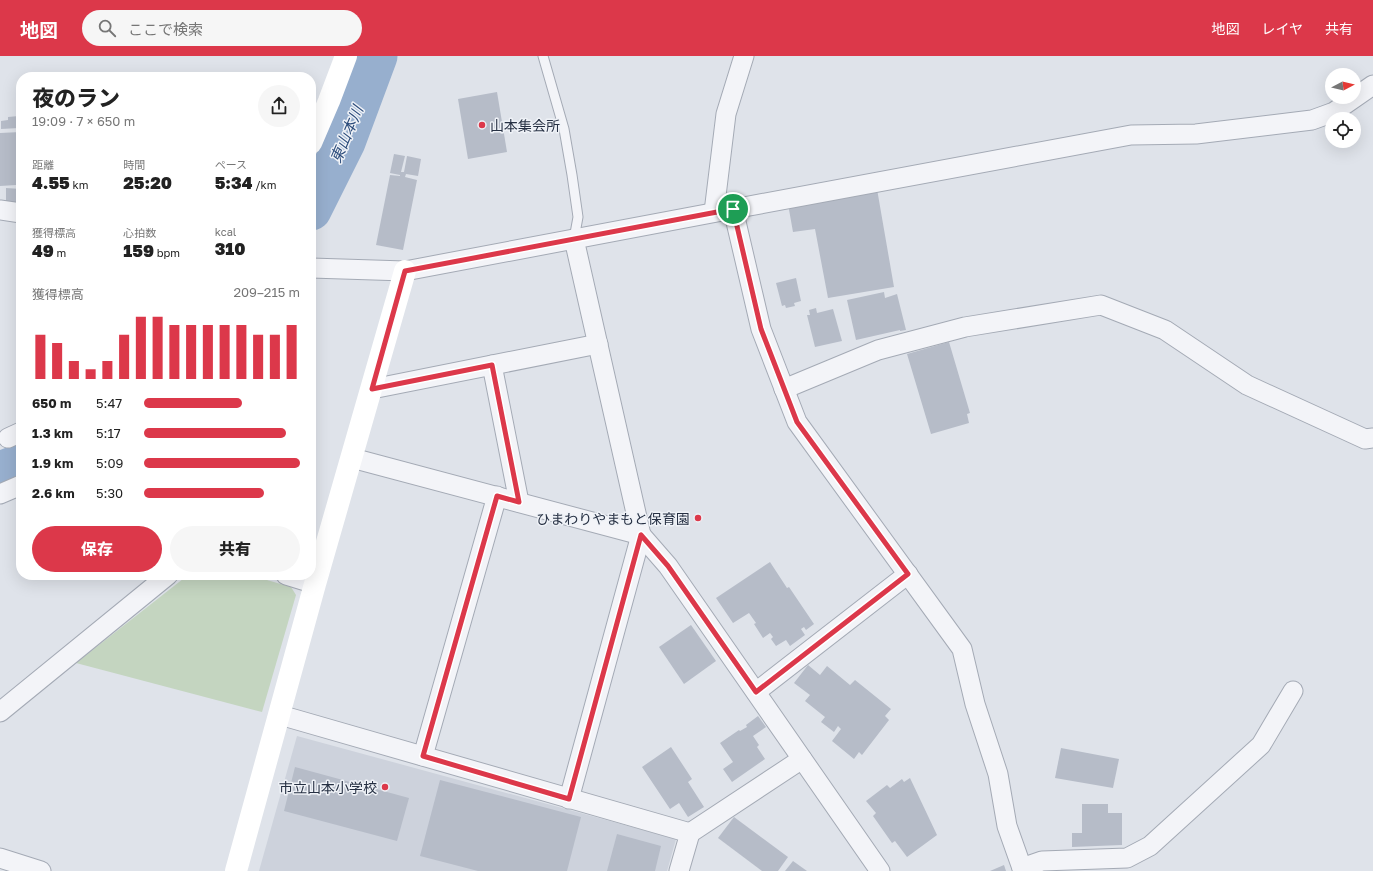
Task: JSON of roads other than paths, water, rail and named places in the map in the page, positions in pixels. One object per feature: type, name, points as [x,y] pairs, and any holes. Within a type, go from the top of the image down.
[{"type":"street","points":[[316,131],[346,56]]},
{"type":"street","points":[[714,212],[726,114],[744,56]]},
{"type":"street","points":[[316,268],[405,271],[1130,135],[1196,134],[1312,120],[1334,112],[1373,85]]},
{"type":"street","points":[[733,209],[761,329],[797,422],[962,649],[975,704],[998,774],[1007,826],[1022,870],[1042,861],[1127,858],[1150,846],[1261,745],[1293,691]]},
{"type":"street","points":[[0,210],[16,212]]},
{"type":"street","points":[[569,799],[641,535],[574,239]]},
{"type":"street","points":[[236,871],[405,271]]},
{"type":"street","points":[[784,389],[878,350],[965,327],[1101,305],[1165,330],[1247,385],[1365,439],[1373,438]]},
{"type":"street","points":[[372,389],[598,344]]},
{"type":"street","points":[[492,365],[519,502]]},
{"type":"street","points":[[352,458],[641,535],[668,566],[880,871]]},
{"type":"street","points":[[0,494],[16,487]]},
{"type":"street","points":[[423,756],[497,496]]},
{"type":"street","points":[[756,692],[908,574]]},
{"type":"street","points":[[0,712],[162,580]]},
{"type":"street","points":[[303,580],[316,584]]},
{"type":"street","points":[[280,715],[690,833]]},
{"type":"street","points":[[679,871],[690,833],[802,759]]},
{"type":"street","points":[[0,858],[41,871]]},
{"type":"lane","points":[[543,56],[564,129],[572,175],[578,217],[574,239]]},
{"type":"waterway","name":"東山本川","points":[[316,200],[345,142],[377,56]]},
{"type":"waterway","name":"東山本川","points":[[0,472],[16,466]]},
{"type":"place","name":"山本集会所","points":[[482,125]]},
{"type":"place","name":"ひまわりやまもと保育園","points":[[698,518]]},
{"type":"place","name":"市立山本小学校","points":[[385,787]]}]
